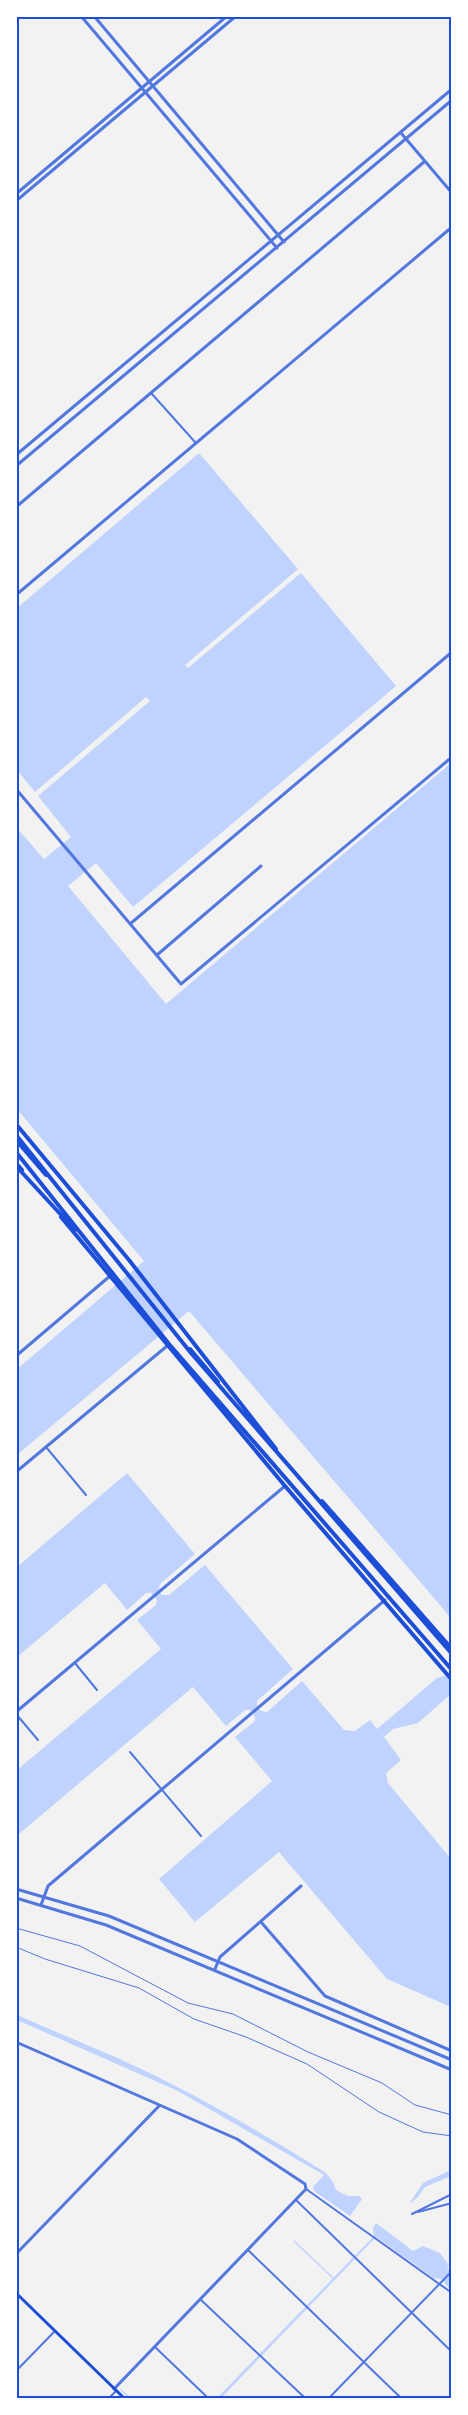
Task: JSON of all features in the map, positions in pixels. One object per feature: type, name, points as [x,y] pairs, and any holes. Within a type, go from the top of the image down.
[{"type":"main road","points":[[16,1124],[129,1260],[217,1376],[268,1438],[288,1467]]},
{"type":"main road","points":[[16,1135],[162,1317],[288,1467],[452,1652]]},
{"type":"main road","points":[[16,1140],[179,1336],[452,1652]]},
{"type":"main road","points":[[16,1152],[177,1353],[452,1670]]},
{"type":"main road","points":[[16,1165],[98,1255]]},
{"type":"main road","points":[[16,1165],[285,1486],[452,1680]]},
{"type":"main road","points":[[16,2293],[124,2398]]},
{"type":"street","points":[[81,16],[277,248]]},
{"type":"street","points":[[94,16],[284,242]]},
{"type":"street","points":[[16,194],[227,16]]},
{"type":"street","points":[[16,201],[236,17]]},
{"type":"street","points":[[16,454],[452,89]]},
{"type":"street","points":[[16,466],[452,100]]},
{"type":"street","points":[[400,132],[452,193]]},
{"type":"street","points":[[16,507],[424,162]]},
{"type":"street","points":[[16,595],[452,227]]},
{"type":"street","points":[[152,394],[195,442]]},
{"type":"street","points":[[130,924],[452,652]]},
{"type":"street","points":[[16,789],[181,984],[452,757]]},
{"type":"street","points":[[157,955],[261,866]]},
{"type":"street","points":[[16,1356],[110,1276]]},
{"type":"street","points":[[16,1472],[167,1346]]},
{"type":"street","points":[[46,1447],[86,1495]]},
{"type":"street","points":[[38,1740],[16,1713],[285,1486]]},
{"type":"street","points":[[41,1905],[48,1886],[250,1717],[385,1600]]},
{"type":"street","points":[[75,1664],[97,1690]]},
{"type":"street","points":[[130,1752],[201,1836]]},
{"type":"street","points":[[214,1970],[218,1961],[301,1887]]},
{"type":"street","points":[[16,1889],[109,1916],[452,2060]]},
{"type":"street","points":[[16,1898],[106,1925],[452,2070]]},
{"type":"street","points":[[261,1922],[325,1996],[452,2051]]},
{"type":"street","points":[[16,2042],[237,2139],[305,2184],[306,2189],[440,2283],[452,2294]]},
{"type":"street","points":[[16,2254],[159,2106]]},
{"type":"street","points":[[109,2398],[306,2189]]},
{"type":"street","points":[[452,2194],[412,2214],[452,2204]]},
{"type":"street","points":[[296,2200],[452,2352]]},
{"type":"street","points":[[248,2250],[401,2398]]},
{"type":"street","points":[[329,2398],[452,2271]]},
{"type":"street","points":[[200,2299],[305,2398]]},
{"type":"street","points":[[16,2371],[55,2331]]},
{"type":"street","points":[[155,2347],[208,2398]]},
{"type":"lane","points":[[16,1928],[80,1946],[188,2003],[233,2014],[308,2052],[382,2082],[420,2108],[452,2115]]},
{"type":"lane","points":[[16,1947],[45,1959],[139,1988],[194,2019],[246,2037],[307,2064],[379,2112],[423,2132],[452,2136]]},
{"type":"water","points":[[199,453],[298,569],[185,665],[188,668],[301,573],[396,686],[133,907],[96,863],[68,886],[166,1004],[451,763],[451,1618],[189,1311],[17,1455],[17,1369],[144,1261],[17,1109],[16,827],[44,859],[71,837],[38,796],[150,701],[146,697],[35,792],[17,770],[17,608]]},
{"type":"water","points":[[127,1473],[195,1554],[160,1584],[158,1591],[162,1595],[169,1595],[205,1565],[293,1669],[257,1701],[257,1706],[261,1711],[267,1712],[302,1681],[344,1730],[355,1731],[370,1720],[377,1729],[437,1678],[451,1674],[451,1694],[418,1723],[393,1729],[384,1737],[401,1760],[386,1773],[388,1783],[451,1859],[451,2007],[387,1979],[279,1852],[195,1922],[159,1879],[272,1781],[235,1737],[255,1721],[250,1710],[245,1710],[226,1726],[193,1687],[19,1834],[16,1831],[17,1770],[161,1649],[137,1620],[156,1605],[157,1600],[151,1593],[146,1593],[127,1610],[105,1583],[17,1657],[17,1567]]},
{"type":"water","points":[[17,2015],[124,2061],[187,2092],[326,2173],[336,2190],[348,2196],[359,2196],[362,2199],[350,2216],[314,2191],[313,2187],[324,2175],[178,2091],[17,2020]]},
{"type":"water","points":[[451,2170],[451,2176],[425,2187],[409,2204],[423,2183]]},
{"type":"water","points":[[376,2223],[413,2251],[423,2246],[440,2253],[449,2265],[447,2267],[451,2272],[451,2290],[441,2279],[434,2278],[376,2237],[221,2398],[217,2398],[374,2236],[373,2228]]},
{"type":"waterway","points":[[294,2241],[334,2279]]},
{"type":"waterway","points":[[121,2390],[130,2398]]}]
